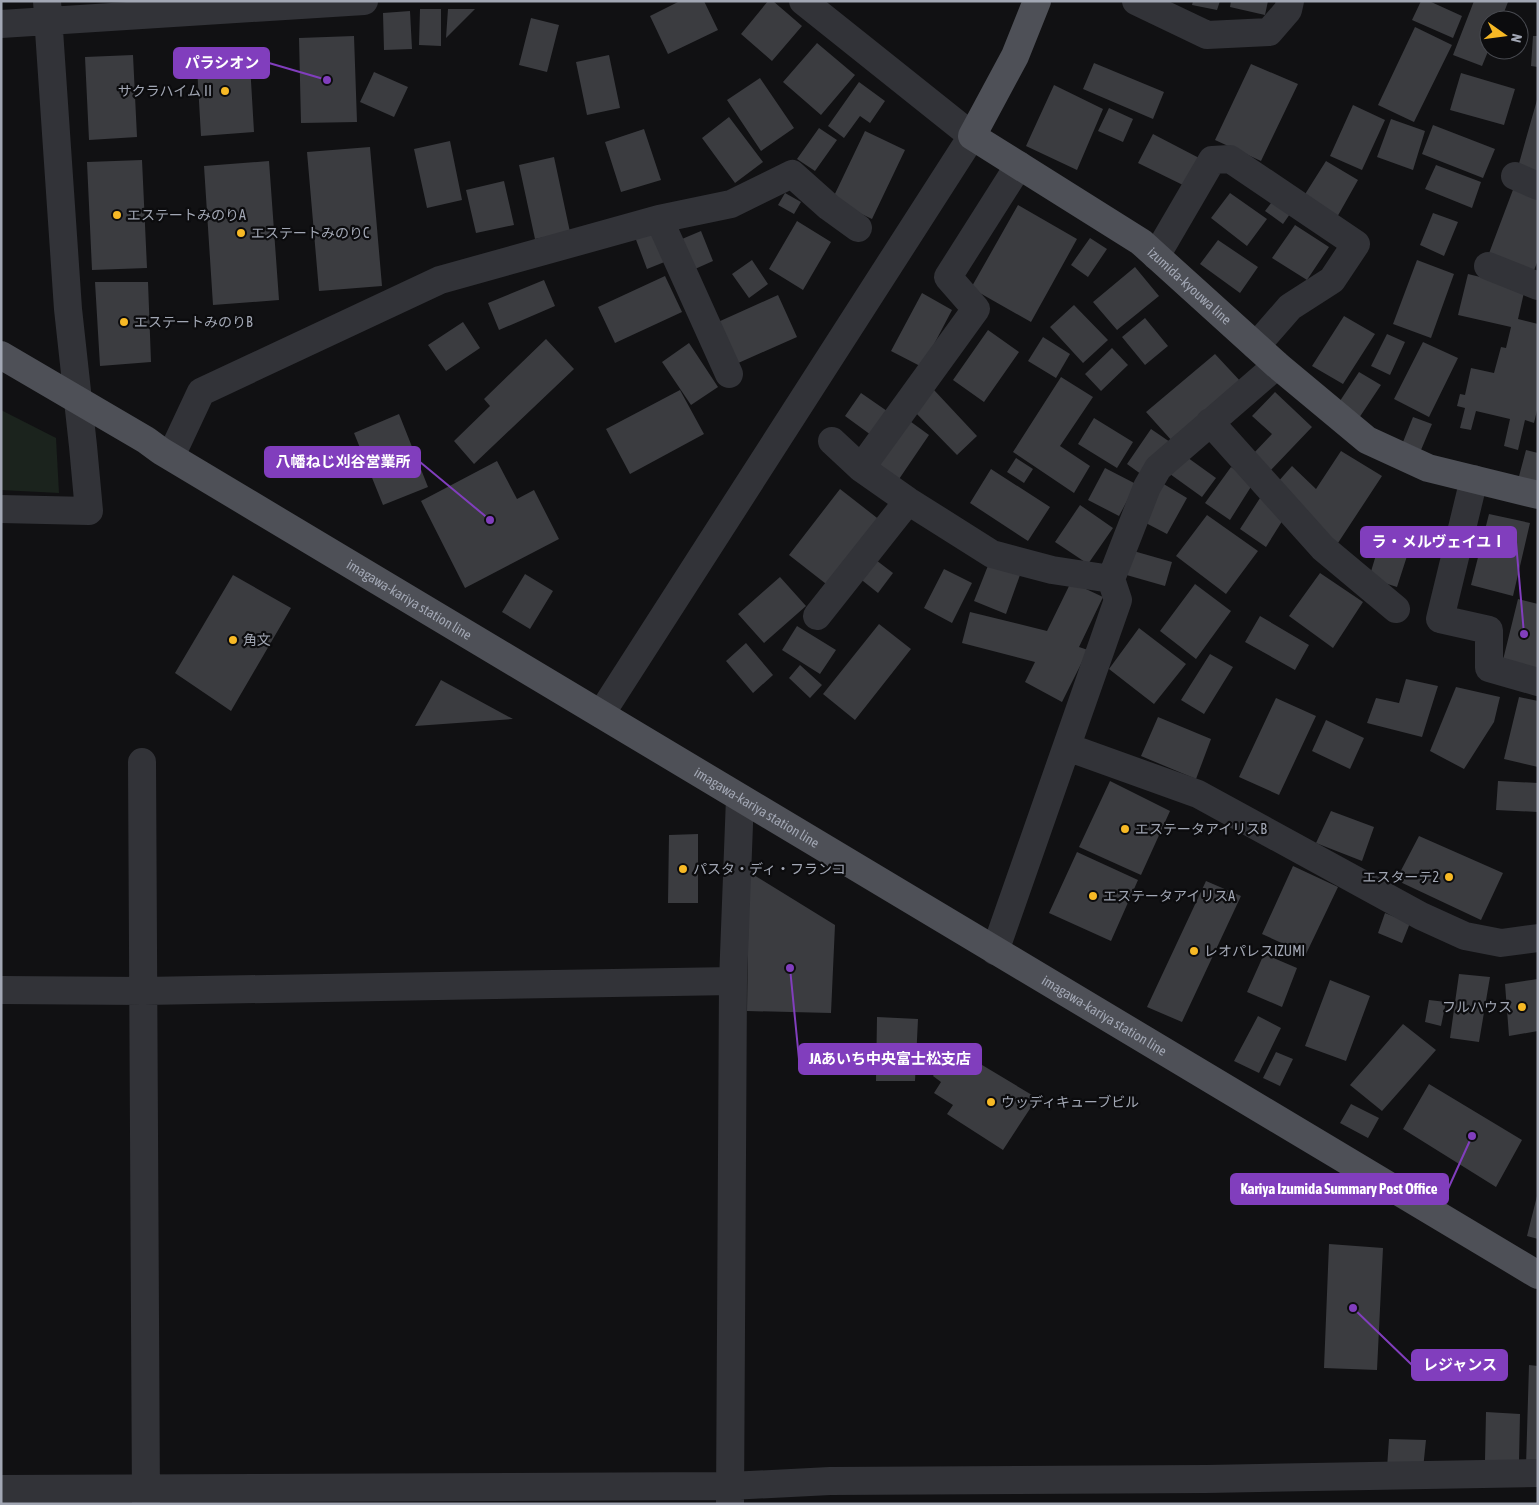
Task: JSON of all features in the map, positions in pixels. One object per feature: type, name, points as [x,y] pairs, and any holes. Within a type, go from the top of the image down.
[{"type":"main road","points":[[972,136],[1016,56],[1037,1]]},
{"type":"main road","name":"izumida-kyouwa line","points":[[972,136],[1141,242],[1276,365],[1367,440],[1428,468],[1538,495]]},
{"type":"main road","name":"imagawa-kariya station line","points":[[1,355],[1538,1275]]},
{"type":"street","points":[[1,24],[48,11],[364,1]]},
{"type":"street","points":[[601,714],[972,136],[803,1]]},
{"type":"street","points":[[1136,1],[1206,35],[1269,32],[1288,10],[1290,1]]},
{"type":"street","points":[[1,509],[88,511],[68,309],[48,11]]},
{"type":"street","points":[[1156,256],[1212,160],[1230,158],[1356,244],[1332,280],[1290,307],[1256,346]]},
{"type":"street","points":[[861,468],[976,309],[940,273],[1018,165]]},
{"type":"street","points":[[170,456],[201,392],[440,280],[659,219],[731,204],[792,174],[829,207],[858,228]]},
{"type":"street","points":[[659,219],[729,374]]},
{"type":"street","points":[[1488,266],[1538,286]]},
{"type":"street","points":[[996,951],[1118,600],[1111,579],[1147,487],[1158,468],[1276,365]]},
{"type":"street","points":[[1210,422],[1323,548],[1396,609]]},
{"type":"street","points":[[832,441],[861,468],[908,501],[992,554],[1052,570],[1111,579]]},
{"type":"street","points":[[1474,479],[1440,618],[1489,630],[1489,668],[1538,682]]},
{"type":"street","points":[[817,616],[908,501]]},
{"type":"street","points":[[1067,747],[1198,794],[1421,916],[1465,936],[1501,943],[1538,938]]},
{"type":"street","points":[[142,762],[146,1497]]},
{"type":"street","points":[[730,1495],[733,981],[740,798]]},
{"type":"street","points":[[1,990],[144,991],[733,981]]},
{"type":"street","points":[[1,1490],[146,1497],[730,1495],[830,1481],[1206,1479],[1538,1474]]},
{"type":"shaded area","points":[[1,410],[56,438],[59,493],[1,490]]},
{"type":"building","points":[[680,1],[704,1],[718,30],[668,54],[650,16]]},
{"type":"building","points":[[768,1],[773,1],[802,26],[772,61],[741,34]]},
{"type":"building","points":[[1193,1],[1220,1],[1217,10],[1192,5]]},
{"type":"building","points":[[1231,1],[1268,1],[1265,15],[1230,7]]},
{"type":"building","points":[[1421,1],[1429,1],[1462,16],[1453,38],[1412,20]]},
{"type":"building","points":[[1474,1],[1508,2],[1505,10],[1479,10],[1479,60],[1484,60],[1482,66],[1453,55]]},
{"type":"building","points":[[420,9],[441,9],[441,46],[419,45]]},
{"type":"building","points":[[448,9],[475,9],[446,38]]},
{"type":"building","points":[[410,11],[412,49],[384,50],[383,13]]},
{"type":"building","points":[[531,18],[559,25],[547,72],[519,65]]},
{"type":"building","points":[[1415,27],[1452,45],[1414,122],[1378,105]]},
{"type":"building","points":[[354,36],[357,122],[301,123],[299,38]]},
{"type":"building","points":[[1533,36],[1538,36],[1538,67],[1531,66]]},
{"type":"building","points":[[817,43],[855,75],[821,115],[783,82]]},
{"type":"building","name":"サクラハイムⅡ","points":[[249,47],[254,132],[201,136],[196,50]]},
{"type":"building","points":[[133,55],[137,137],[89,140],[85,57]]},
{"type":"building","points":[[609,55],[620,108],[587,115],[576,62]]},
{"type":"building","points":[[1094,63],[1164,92],[1153,119],[1083,89]]},
{"type":"building","points":[[1251,64],[1298,84],[1261,161],[1215,140]]},
{"type":"building","points":[[374,72],[408,87],[394,117],[360,102]]},
{"type":"building","points":[[1461,73],[1515,89],[1504,125],[1450,110]]},
{"type":"building","points":[[760,78],[794,128],[761,151],[727,100]]},
{"type":"building","points":[[859,82],[885,101],[870,123],[860,116],[844,138],[828,126]]},
{"type":"building","points":[[1054,85],[1103,109],[1077,170],[1026,146]]},
{"type":"building","points":[[1538,100],[1538,173],[1518,167]]},
{"type":"building","points":[[1353,105],[1385,120],[1362,170],[1330,156]]},
{"type":"building","points":[[1109,108],[1133,119],[1123,142],[1098,131]]},
{"type":"building","points":[[729,117],[763,162],[735,183],[702,138]]},
{"type":"building","points":[[1391,119],[1425,131],[1413,170],[1377,157]]},
{"type":"building","points":[[1433,125],[1495,149],[1483,178],[1422,154]]},
{"type":"building","points":[[819,128],[837,140],[815,171],[797,159]]},
{"type":"building","points":[[644,129],[661,180],[621,192],[605,142]]},
{"type":"building","points":[[865,131],[905,150],[872,219],[832,200]]},
{"type":"building","points":[[1153,134],[1201,159],[1187,187],[1138,163]]},
{"type":"building","points":[[450,141],[462,200],[427,208],[414,149]]},
{"type":"building","points":[[370,147],[382,286],[319,291],[307,152]]},
{"type":"building","points":[[554,157],[570,232],[535,239],[519,165]]},
{"type":"building","name":"エステートみのりA","points":[[142,160],[147,268],[92,270],[87,162]]},
{"type":"building","name":"エステートみのりC","points":[[269,161],[279,300],[213,305],[204,166]]},
{"type":"building","points":[[1326,161],[1358,180],[1336,219],[1302,199]]},
{"type":"building","points":[[1436,165],[1481,182],[1472,208],[1425,189]]},
{"type":"building","points":[[504,181],[514,225],[476,233],[466,190]]},
{"type":"building","points":[[1514,187],[1538,196],[1538,260],[1533,273],[1488,256]]},
{"type":"building","points":[[785,193],[801,202],[794,214],[778,205]]},
{"type":"building","points":[[1230,193],[1267,219],[1247,246],[1211,218]]},
{"type":"building","points":[[1274,199],[1292,211],[1283,224],[1265,211]]},
{"type":"building","points":[[1018,205],[1077,239],[1031,322],[971,288]]},
{"type":"building","points":[[1433,213],[1458,222],[1444,256],[1420,245]]},
{"type":"building","points":[[797,221],[831,242],[803,290],[769,269]]},
{"type":"building","points":[[1295,225],[1329,247],[1307,280],[1272,258]]},
{"type":"building","points":[[655,230],[667,261],[647,269],[635,237]]},
{"type":"building","points":[[701,231],[713,261],[695,269],[682,239]]},
{"type":"building","points":[[1090,238],[1107,249],[1088,277],[1071,265]]},
{"type":"building","points":[[1218,240],[1258,267],[1240,293],[1200,264]]},
{"type":"building","points":[[752,260],[768,284],[749,298],[732,274]]},
{"type":"building","points":[[1417,260],[1454,274],[1431,338],[1393,324]]},
{"type":"building","points":[[1135,267],[1159,296],[1117,330],[1093,302]]},
{"type":"building","points":[[1468,274],[1525,288],[1518,319],[1538,324],[1538,406],[1534,423],[1525,420],[1518,450],[1504,446],[1510,419],[1476,411],[1471,430],[1460,428],[1465,408],[1457,406],[1460,394],[1465,395],[1471,368],[1494,373],[1501,347],[1506,348],[1511,327],[1458,315]]},
{"type":"building","points":[[665,276],[682,312],[615,343],[598,307]]},
{"type":"building","points":[[544,280],[555,306],[499,330],[488,303]]},
{"type":"building","name":"エステートみのりB","points":[[95,282],[148,282],[151,362],[100,366]]},
{"type":"building","points":[[922,293],[952,310],[922,367],[891,351]]},
{"type":"building","points":[[778,295],[797,337],[736,364],[718,322]]},
{"type":"building","points":[[1074,305],[1108,340],[1083,363],[1050,327]]},
{"type":"building","points":[[1344,316],[1375,334],[1343,384],[1312,366]]},
{"type":"building","points":[[1145,318],[1168,346],[1145,365],[1122,337]]},
{"type":"building","points":[[463,322],[480,348],[446,371],[428,345]]},
{"type":"building","points":[[988,330],[1019,352],[984,402],[953,380]]},
{"type":"building","points":[[1387,334],[1405,342],[1390,375],[1371,366]]},
{"type":"building","points":[[1043,337],[1070,354],[1056,378],[1028,361]]},
{"type":"building","points":[[546,339],[574,369],[474,464],[454,441],[490,406],[484,399]]},
{"type":"building","points":[[1423,342],[1458,358],[1429,417],[1394,399]]},
{"type":"building","points":[[689,343],[718,387],[691,405],[662,362]]},
{"type":"building","points":[[1112,348],[1128,365],[1101,391],[1085,374]]},
{"type":"building","points":[[1215,354],[1242,383],[1173,442],[1146,412]]},
{"type":"building","points":[[1359,372],[1381,385],[1359,418],[1338,404]]},
{"type":"building","points":[[1061,377],[1093,397],[1060,446],[1090,466],[1074,493],[1013,452]]},
{"type":"building","points":[[680,390],[704,434],[630,474],[606,429]]},
{"type":"building","points":[[934,390],[977,436],[957,455],[913,410]]},
{"type":"building","points":[[1275,392],[1312,427],[1270,471],[1252,455],[1272,434],[1252,416]]},
{"type":"building","points":[[861,393],[887,411],[871,435],[845,416]]},
{"type":"building","points":[[399,414],[428,487],[383,505],[354,433]]},
{"type":"building","points":[[1413,417],[1432,424],[1421,450],[1403,442]]},
{"type":"building","points":[[1094,418],[1133,442],[1117,468],[1078,444]]},
{"type":"building","points":[[907,419],[929,435],[895,485],[872,469]]},
{"type":"building","points":[[1151,429],[1170,442],[1145,477],[1127,464]]},
{"type":"building","points":[[1526,450],[1538,453],[1538,485],[1518,480]]},
{"type":"building","points":[[1341,451],[1382,476],[1336,546],[1277,483],[1292,466],[1316,489]]},
{"type":"building","points":[[1184,455],[1216,478],[1202,497],[1170,474]]},
{"type":"building","points":[[1016,458],[1033,469],[1024,483],[1007,472]]},
{"type":"building","points":[[497,461],[517,499],[534,490],[559,539],[465,588],[421,501]]},
{"type":"building","points":[[1231,467],[1254,482],[1230,520],[1205,503]]},
{"type":"building","points":[[1105,468],[1136,484],[1119,516],[1088,500]]},
{"type":"building","points":[[991,469],[1050,507],[1028,541],[970,503]]},
{"type":"building","points":[[1162,483],[1187,498],[1167,534],[1142,521]]},
{"type":"building","points":[[840,489],[881,521],[830,587],[789,555]]},
{"type":"building","points":[[1260,498],[1286,515],[1266,547],[1240,529]]},
{"type":"building","points":[[1080,505],[1113,528],[1088,564],[1055,542]]},
{"type":"building","points":[[1489,514],[1530,523],[1513,596],[1471,585]]},
{"type":"building","points":[[1207,515],[1258,551],[1226,594],[1176,556]]},
{"type":"building","points":[[1379,545],[1408,553],[1397,587],[1369,578]]},
{"type":"building","points":[[1130,550],[1172,562],[1165,586],[1123,574]]},
{"type":"building","points":[[872,557],[893,573],[878,593],[858,577]]},
{"type":"building","points":[[989,563],[1020,575],[1006,614],[974,601]]},
{"type":"building","points":[[944,569],[972,583],[952,623],[924,608]]},
{"type":"building","points":[[1320,573],[1363,602],[1333,648],[1289,616]]},
{"type":"building","points":[[525,574],[553,591],[530,629],[502,612]]},
{"type":"building","name":"角文","points":[[233,575],[291,608],[231,711],[175,673]]},
{"type":"building","points":[[780,577],[806,606],[764,643],[738,614]]},
{"type":"building","points":[[1071,582],[1103,597],[1079,647],[1088,650],[1062,702],[1025,682],[1035,662],[962,643],[970,612],[1047,631]]},
{"type":"building","points":[[1195,584],[1231,611],[1196,659],[1160,631]]},
{"type":"building","points":[[1518,599],[1538,604],[1538,671],[1502,664]]},
{"type":"building","points":[[1260,616],[1309,645],[1295,670],[1245,642]]},
{"type":"building","points":[[879,624],[911,649],[855,720],[823,694]]},
{"type":"building","points":[[797,626],[836,650],[820,674],[782,650]]},
{"type":"building","points":[[1139,628],[1186,664],[1154,704],[1109,669]]},
{"type":"building","points":[[746,643],[773,675],[753,693],[726,661]]},
{"type":"building","points":[[1210,654],[1233,667],[1204,714],[1181,700]]},
{"type":"building","points":[[800,665],[822,685],[810,698],[789,678]]},
{"type":"building","points":[[1406,679],[1438,686],[1422,737],[1367,723],[1376,698],[1399,703]]},
{"type":"building","points":[[441,680],[513,719],[415,726]]},
{"type":"building","points":[[1456,687],[1500,697],[1494,722],[1464,769],[1430,751]]},
{"type":"building","points":[[1519,697],[1538,701],[1538,767],[1504,759]]},
{"type":"building","points":[[1276,698],[1316,716],[1279,795],[1239,777]]},
{"type":"building","points":[[1158,717],[1211,739],[1196,779],[1141,756]]},
{"type":"building","points":[[1326,720],[1364,738],[1350,769],[1312,751]]},
{"type":"building","name":"エステータアイリスB","points":[[1110,781],[1170,811],[1141,875],[1079,847]]},
{"type":"building","points":[[1498,781],[1538,783],[1538,812],[1496,810]]},
{"type":"building","points":[[1331,811],[1374,827],[1362,861],[1316,843]]},
{"type":"building","name":"パスタ・ディ・フランコ","points":[[698,834],[698,903],[668,903],[669,835]]},
{"type":"building","name":"エスターテ2","points":[[1419,836],[1503,873],[1481,920],[1396,880]]},
{"type":"building","name":"エステータアイリスA","points":[[1077,852],[1138,880],[1111,941],[1049,913]]},
{"type":"building","points":[[1293,866],[1338,887],[1306,954],[1262,934]]},
{"type":"building","points":[[749,872],[835,925],[831,1013],[747,1011]]},
{"type":"building","name":"レオパレスIZUMI","points":[[1206,881],[1241,896],[1182,1022],[1147,1007]]},
{"type":"building","points":[[1385,913],[1410,923],[1402,943],[1378,933]]},
{"type":"building","points":[[1264,954],[1297,968],[1282,1007],[1247,992]]},
{"type":"building","points":[[1459,974],[1490,977],[1479,1042],[1450,1038]]},
{"type":"building","name":"フルハウス","points":[[1538,979],[1538,1031],[1509,1036],[1505,984]]},
{"type":"building","points":[[1330,980],[1370,996],[1346,1061],[1305,1046]]},
{"type":"building","points":[[1429,1000],[1446,1002],[1441,1026],[1425,1022]]},
{"type":"building","points":[[1258,1016],[1281,1028],[1259,1073],[1234,1061]]},
{"type":"building","points":[[877,1017],[918,1019],[915,1081],[876,1081]]},
{"type":"building","points":[[1403,1024],[1436,1050],[1382,1111],[1350,1085]]},
{"type":"building","name":"ウッディキューブビル","points":[[952,1047],[1037,1098],[1003,1150],[947,1114],[953,1105],[934,1093],[941,1082],[933,1076]]},
{"type":"building","points":[[1276,1052],[1293,1059],[1280,1086],[1263,1078]]},
{"type":"building","points":[[1429,1084],[1522,1140],[1496,1187],[1403,1129]]},
{"type":"building","points":[[1351,1104],[1379,1118],[1368,1138],[1340,1123]]},
{"type":"building","points":[[1538,1196],[1538,1239],[1527,1236]]},
{"type":"building","points":[[1329,1244],[1383,1248],[1377,1370],[1324,1368]]},
{"type":"building","points":[[1529,1365],[1538,1366],[1538,1466],[1526,1466]]},
{"type":"building","points":[[1486,1412],[1520,1414],[1519,1461],[1485,1460]]},
{"type":"building","points":[[1389,1439],[1426,1440],[1423,1469],[1387,1468]]},
{"type":"place","name":"パラシオン","points":[[327,80]]},
{"type":"place","name":"サクラハイムⅡ","points":[[225,91]]},
{"type":"place","name":"エステートみのりA","points":[[117,215]]},
{"type":"place","name":"エステートみのりC","points":[[241,233]]},
{"type":"place","name":"エステートみのりB","points":[[124,322]]},
{"type":"place","name":"八幡ねじ刈谷営業所","points":[[490,520]]},
{"type":"place","name":"ラ・メルヴェイユⅠ","points":[[1524,634]]},
{"type":"place","name":"角文","points":[[233,640]]},
{"type":"place","name":"エステータアイリスB","points":[[1125,829]]},
{"type":"place","name":"パスタ・ディ・フランコ","points":[[683,869]]},
{"type":"place","name":"エスターテ2","points":[[1449,877]]},
{"type":"place","name":"エステータアイリスA","points":[[1093,896]]},
{"type":"place","name":"レオパレスIZUMI","points":[[1194,951]]},
{"type":"place","name":"JAあいち中央富士松支店","points":[[790,968]]},
{"type":"place","name":"フルハウス","points":[[1522,1007]]},
{"type":"place","name":"ウッディキューブビル","points":[[991,1102]]},
{"type":"place","name":"Kariya Izumida Summary Post Office","points":[[1472,1136]]},
{"type":"place","name":"レジャンス","points":[[1353,1308]]}]
